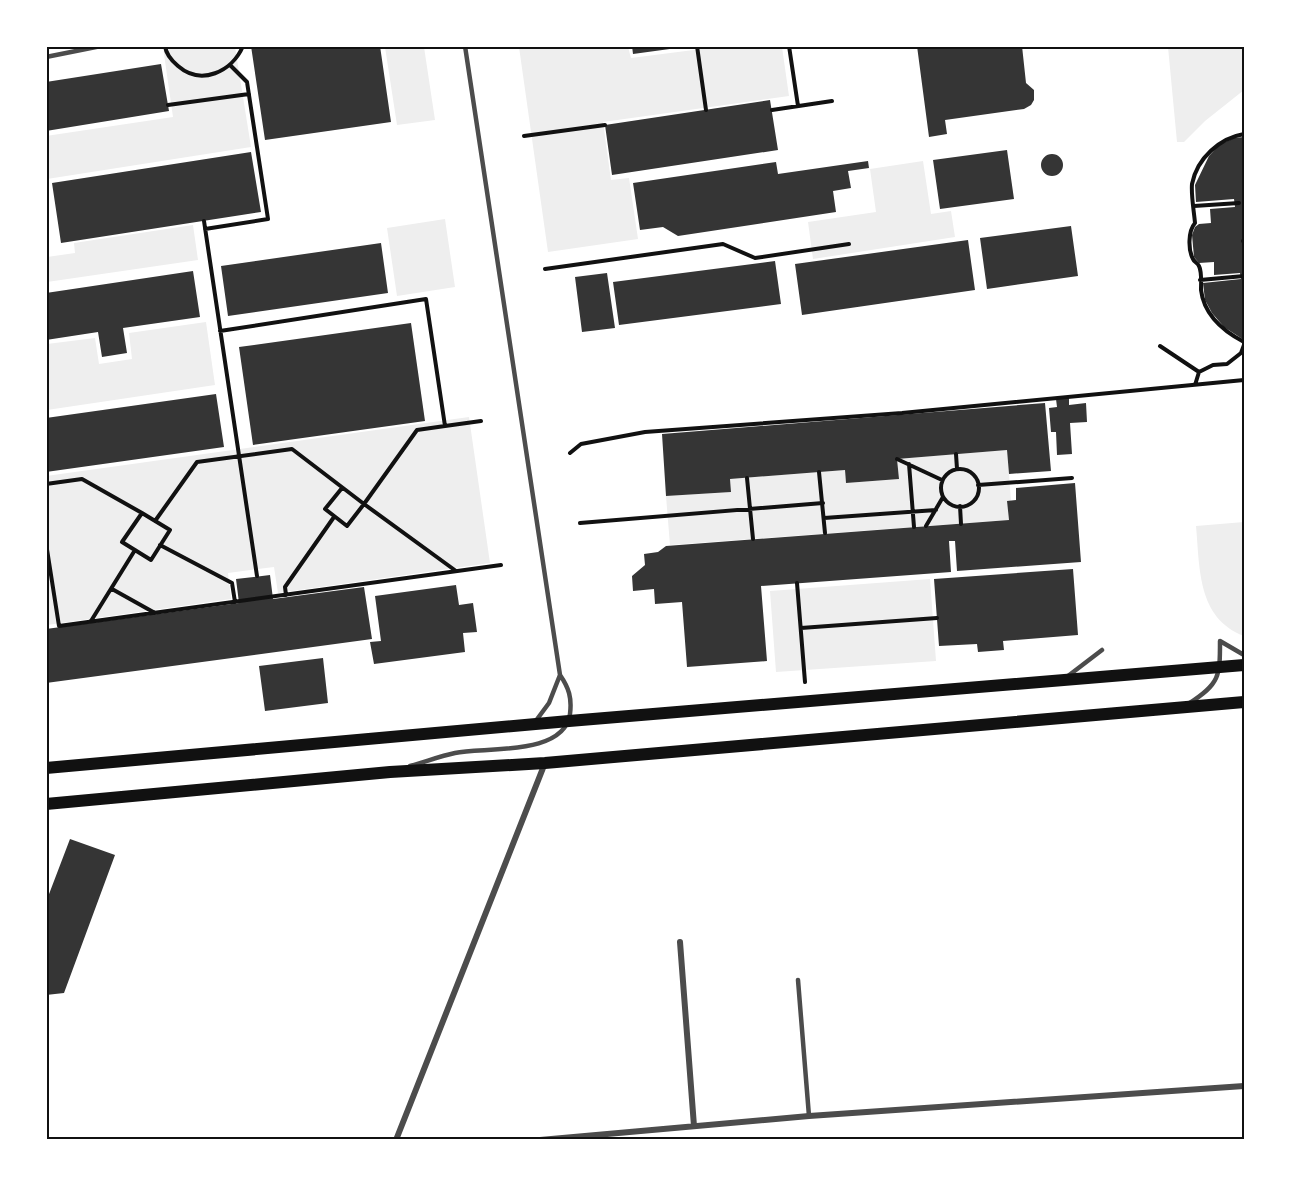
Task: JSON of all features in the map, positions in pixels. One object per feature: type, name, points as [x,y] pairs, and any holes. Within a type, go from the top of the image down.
[{"type":"main road","points":[[46,768],[569,721],[1245,665]]},
{"type":"main road","points":[[46,804],[390,772],[545,763],[1245,702]]},
{"type":"street","points":[[396,1140],[545,763]]},
{"type":"street","points":[[680,942],[694,1126]]},
{"type":"street","points":[[540,1140],[809,1116],[1245,1086]]},
{"type":"lane","points":[[46,57],[101,46]]},
{"type":"lane","points":[[390,772],[455,753],[537,744],[557,737],[569,721],[572,702],[568,687],[560,675],[465,46]]},
{"type":"lane","points":[[1182,707],[1204,694],[1217,679],[1220,667],[1220,640],[1245,655]]},
{"type":"lane","points":[[1061,681],[1102,650]]},
{"type":"lane","points":[[533,725],[549,703],[560,675]]},
{"type":"lane","points":[[798,980],[809,1116]]},
{"type":"path","points":[[165,46],[173,62],[182,70],[194,75],[214,74],[231,66],[243,46]]},
{"type":"path","points":[[697,46],[706,110]]},
{"type":"path","points":[[789,46],[798,106]]},
{"type":"path","points":[[205,229],[268,219],[247,82],[231,66]]},
{"type":"path","points":[[168,105],[249,94]]},
{"type":"path","points":[[772,110],[832,101]]},
{"type":"path","points":[[524,136],[605,125]]},
{"type":"path","points":[[1195,385],[1199,372],[1213,365],[1227,364],[1241,353],[1245,344],[1222,328],[1210,315],[1203,301],[1199,265],[1192,257],[1191,228],[1195,223],[1192,185],[1207,155],[1218,144],[1233,136],[1245,134]]},
{"type":"path","points":[[1194,206],[1239,203]]},
{"type":"path","points":[[204,221],[257,576]]},
{"type":"path","points":[[545,269],[723,244],[755,258],[849,244]]},
{"type":"path","points":[[1200,280],[1245,276]]},
{"type":"path","points":[[220,331],[426,299],[444,426]]},
{"type":"path","points":[[1160,346],[1199,372]]},
{"type":"path","points":[[570,453],[581,444],[645,432],[902,413],[1245,380]]},
{"type":"path","points":[[342,488],[325,509],[346,526],[417,430],[481,421]]},
{"type":"path","points":[[155,521],[196,462],[292,449],[456,571]]},
{"type":"path","points":[[956,454],[957,469]]},
{"type":"path","points":[[897,459],[942,480]]},
{"type":"path","points":[[909,464],[914,527]]},
{"type":"path","points":[[926,526],[943,497],[942,480],[951,471],[957,469],[971,473],[978,485],[974,500],[960,506],[951,504],[943,497]]},
{"type":"path","points":[[819,472],[825,534]]},
{"type":"path","points":[[747,478],[753,539]]},
{"type":"path","points":[[978,485],[1072,478]]},
{"type":"path","points":[[46,484],[82,479],[142,513],[170,530],[151,560],[123,542],[142,513]]},
{"type":"path","points":[[580,523],[823,503]]},
{"type":"path","points":[[960,506],[961,524]]},
{"type":"path","points":[[824,518],[936,510]]},
{"type":"path","points":[[286,595],[285,587],[334,517]]},
{"type":"path","points":[[46,543],[59,626],[501,565]]},
{"type":"path","points":[[160,545],[232,583],[235,602]]},
{"type":"path","points":[[91,622],[135,550]]},
{"type":"path","points":[[797,584],[805,682]]},
{"type":"path","points":[[111,589],[155,613]]},
{"type":"path","points":[[801,628],[937,618]]},
{"type":"shaded area","points":[[163,47],[235,47],[251,147],[47,179],[46,136],[173,117]]},
{"type":"shaded area","points":[[385,47],[424,47],[435,120],[397,125]]},
{"type":"shaded area","points":[[519,47],[628,47],[631,58],[717,47],[782,47],[789,96],[603,122],[611,180],[629,178],[638,239],[548,252]]},
{"type":"shaded area","points":[[1168,47],[1243,47],[1244,90],[1205,121],[1184,142],[1177,142]]},
{"type":"shaded area","points":[[923,161],[931,214],[951,211],[955,237],[813,259],[808,222],[876,212],[870,169]]},
{"type":"shaded area","points":[[445,219],[455,287],[397,296],[387,228]]},
{"type":"shaded area","points":[[193,225],[198,260],[47,282],[47,257],[75,253],[74,243]]},
{"type":"shaded area","points":[[206,322],[215,385],[47,410],[47,344],[95,338],[99,364],[132,359],[129,333]]},
{"type":"shaded area","points":[[469,417],[490,563],[278,593],[274,567],[228,573],[231,599],[47,625],[46,476]]},
{"type":"shaded area","points":[[1007,450],[1011,501],[1007,502],[1009,520],[670,545],[666,496],[731,492],[730,479],[845,470],[846,483],[899,479],[897,459]]},
{"type":"shaded area","points":[[1244,522],[1244,636],[1229,628],[1217,617],[1209,604],[1201,575],[1196,526]]},
{"type":"shaded area","points":[[930,579],[936,661],[776,672],[770,591]]},
{"type":"building","points":[[251,46],[380,46],[391,122],[265,140]]},
{"type":"building","points":[[632,46],[677,46],[677,48],[633,54]]},
{"type":"building","points":[[917,46],[941,46],[941,49],[958,46],[1022,46],[1026,83],[1034,90],[1034,100],[1024,109],[945,120],[947,134],[929,137]]},
{"type":"building","points":[[161,64],[169,111],[46,131],[46,82]]},
{"type":"building","points":[[770,100],[778,150],[612,175],[605,125]]},
{"type":"building","points":[[1244,137],[1244,340],[1224,327],[1212,313],[1205,300],[1203,283],[1241,279],[1240,273],[1214,275],[1214,262],[1199,263],[1194,257],[1192,235],[1199,224],[1211,223],[1210,209],[1235,207],[1234,199],[1196,202],[1195,185],[1209,156],[1219,145],[1234,138]]},
{"type":"building","points":[[1007,150],[1014,199],[940,209],[933,160]]},
{"type":"building","points":[[251,152],[261,212],[61,243],[52,183]]},
{"type":"building","points":[[1052,154],[1062,161],[1063,165],[1056,175],[1052,176],[1042,169],[1041,165],[1048,155]]},
{"type":"building","points":[[868,161],[869,168],[848,171],[851,188],[833,191],[836,212],[678,236],[663,227],[640,230],[633,183],[776,162],[778,174]]},
{"type":"building","points":[[1071,226],[1078,276],[987,289],[980,238]]},
{"type":"building","points":[[968,240],[975,290],[802,315],[795,264]]},
{"type":"building","points":[[381,243],[388,293],[228,316],[221,266]]},
{"type":"building","points":[[775,261],[781,304],[619,325],[613,282]]},
{"type":"building","points":[[193,271],[200,317],[123,328],[127,353],[102,357],[98,332],[46,340],[46,293]]},
{"type":"building","points":[[607,273],[615,328],[582,332],[575,277]]},
{"type":"building","points":[[411,323],[425,421],[253,445],[239,347]]},
{"type":"building","points":[[216,394],[224,447],[46,472],[46,418]]},
{"type":"building","points":[[1069,398],[1069,405],[1086,403],[1087,422],[1070,423],[1072,454],[1057,455],[1056,432],[1051,432],[1049,408],[1057,407],[1056,399]]},
{"type":"building","points":[[1045,403],[1051,471],[1009,474],[1007,450],[897,459],[899,479],[846,483],[845,470],[730,479],[731,492],[666,496],[662,434]]},
{"type":"building","points":[[1075,483],[1081,562],[957,571],[955,541],[949,541],[951,572],[761,586],[767,661],[687,667],[682,602],[655,604],[654,589],[633,591],[632,576],[645,565],[644,554],[658,552],[666,546],[1009,520],[1007,501],[1016,500],[1016,488]]},
{"type":"building","points":[[1073,569],[1078,635],[1003,641],[1004,650],[978,652],[977,644],[939,646],[934,579]]},
{"type":"building","points":[[270,575],[273,599],[364,587],[372,639],[46,683],[46,629],[239,603],[236,579]]},
{"type":"building","points":[[456,585],[459,605],[473,603],[477,632],[463,633],[465,652],[374,664],[370,642],[381,641],[375,596]]},
{"type":"building","points":[[323,658],[328,703],[265,711],[259,666]]},
{"type":"building","points":[[70,839],[115,855],[64,993],[46,995],[46,902]]}]
